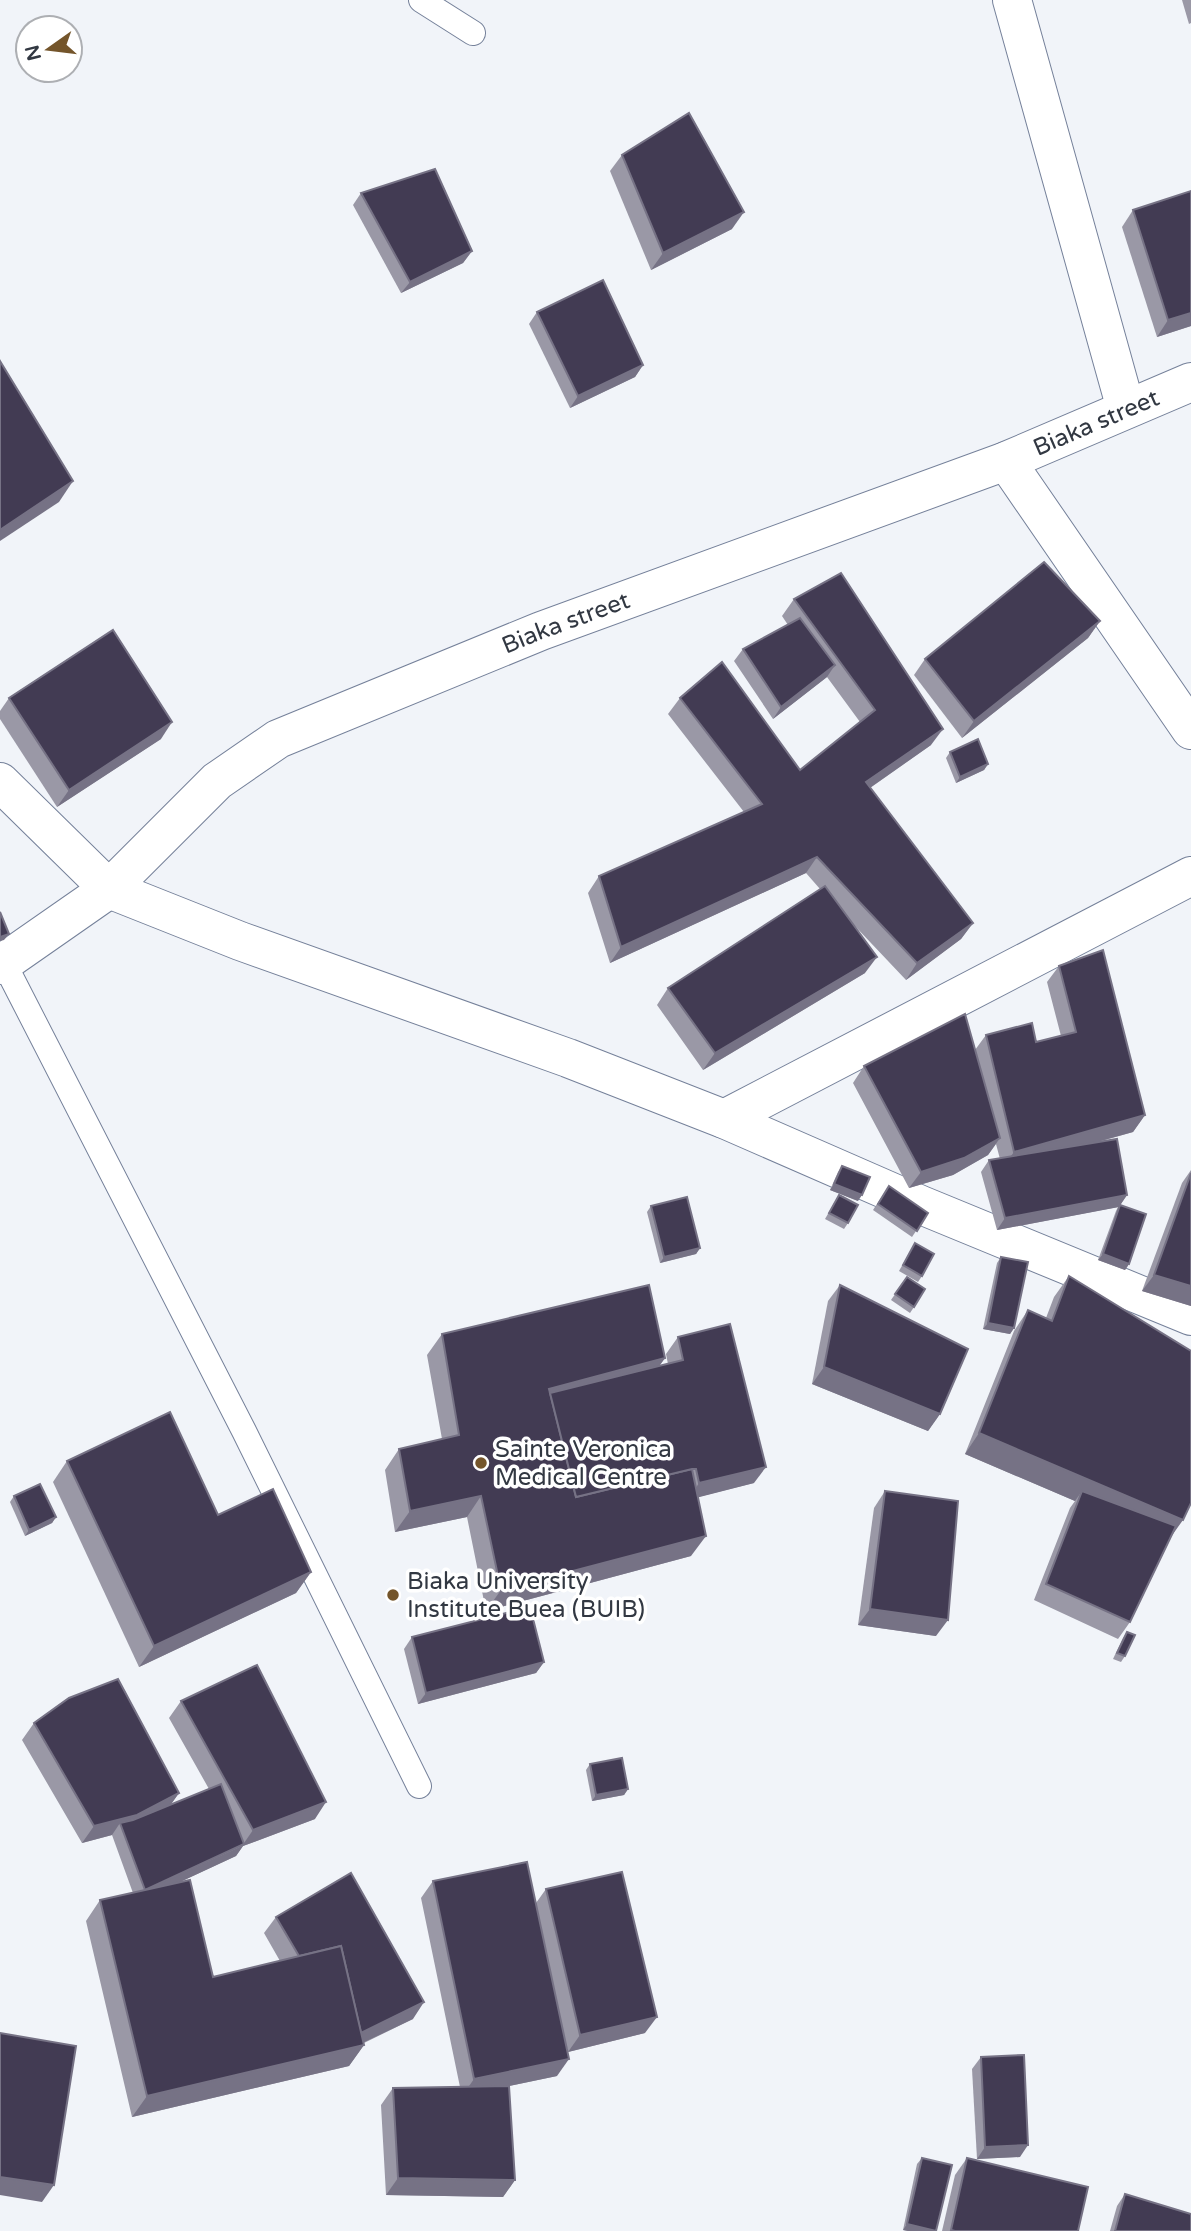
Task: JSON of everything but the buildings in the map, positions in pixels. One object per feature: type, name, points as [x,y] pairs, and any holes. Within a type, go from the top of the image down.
[{"type":"street","points":[[1012,0],[1126,409]]},
{"type":"street","name":"Biaka street","points":[[2,964],[109,889],[218,781],[278,739],[541,631],[1006,461],[1191,382]]},
{"type":"street","points":[[1006,461],[1191,730]]},
{"type":"street","points":[[0,782],[109,889],[240,941],[568,1058],[724,1119],[921,1205],[1191,1316]]},
{"type":"street","points":[[724,1119],[1191,876]]},
{"type":"lane","points":[[421,0],[473,33]]},
{"type":"lane","points":[[2,964],[244,1431],[419,1786]]},
{"type":"place","name":"Sainte Veronica Medical Centre","points":[[481,1463]]},
{"type":"place","name":"Biaka University Institute Buea (BUIB)","points":[[393,1595]]}]
